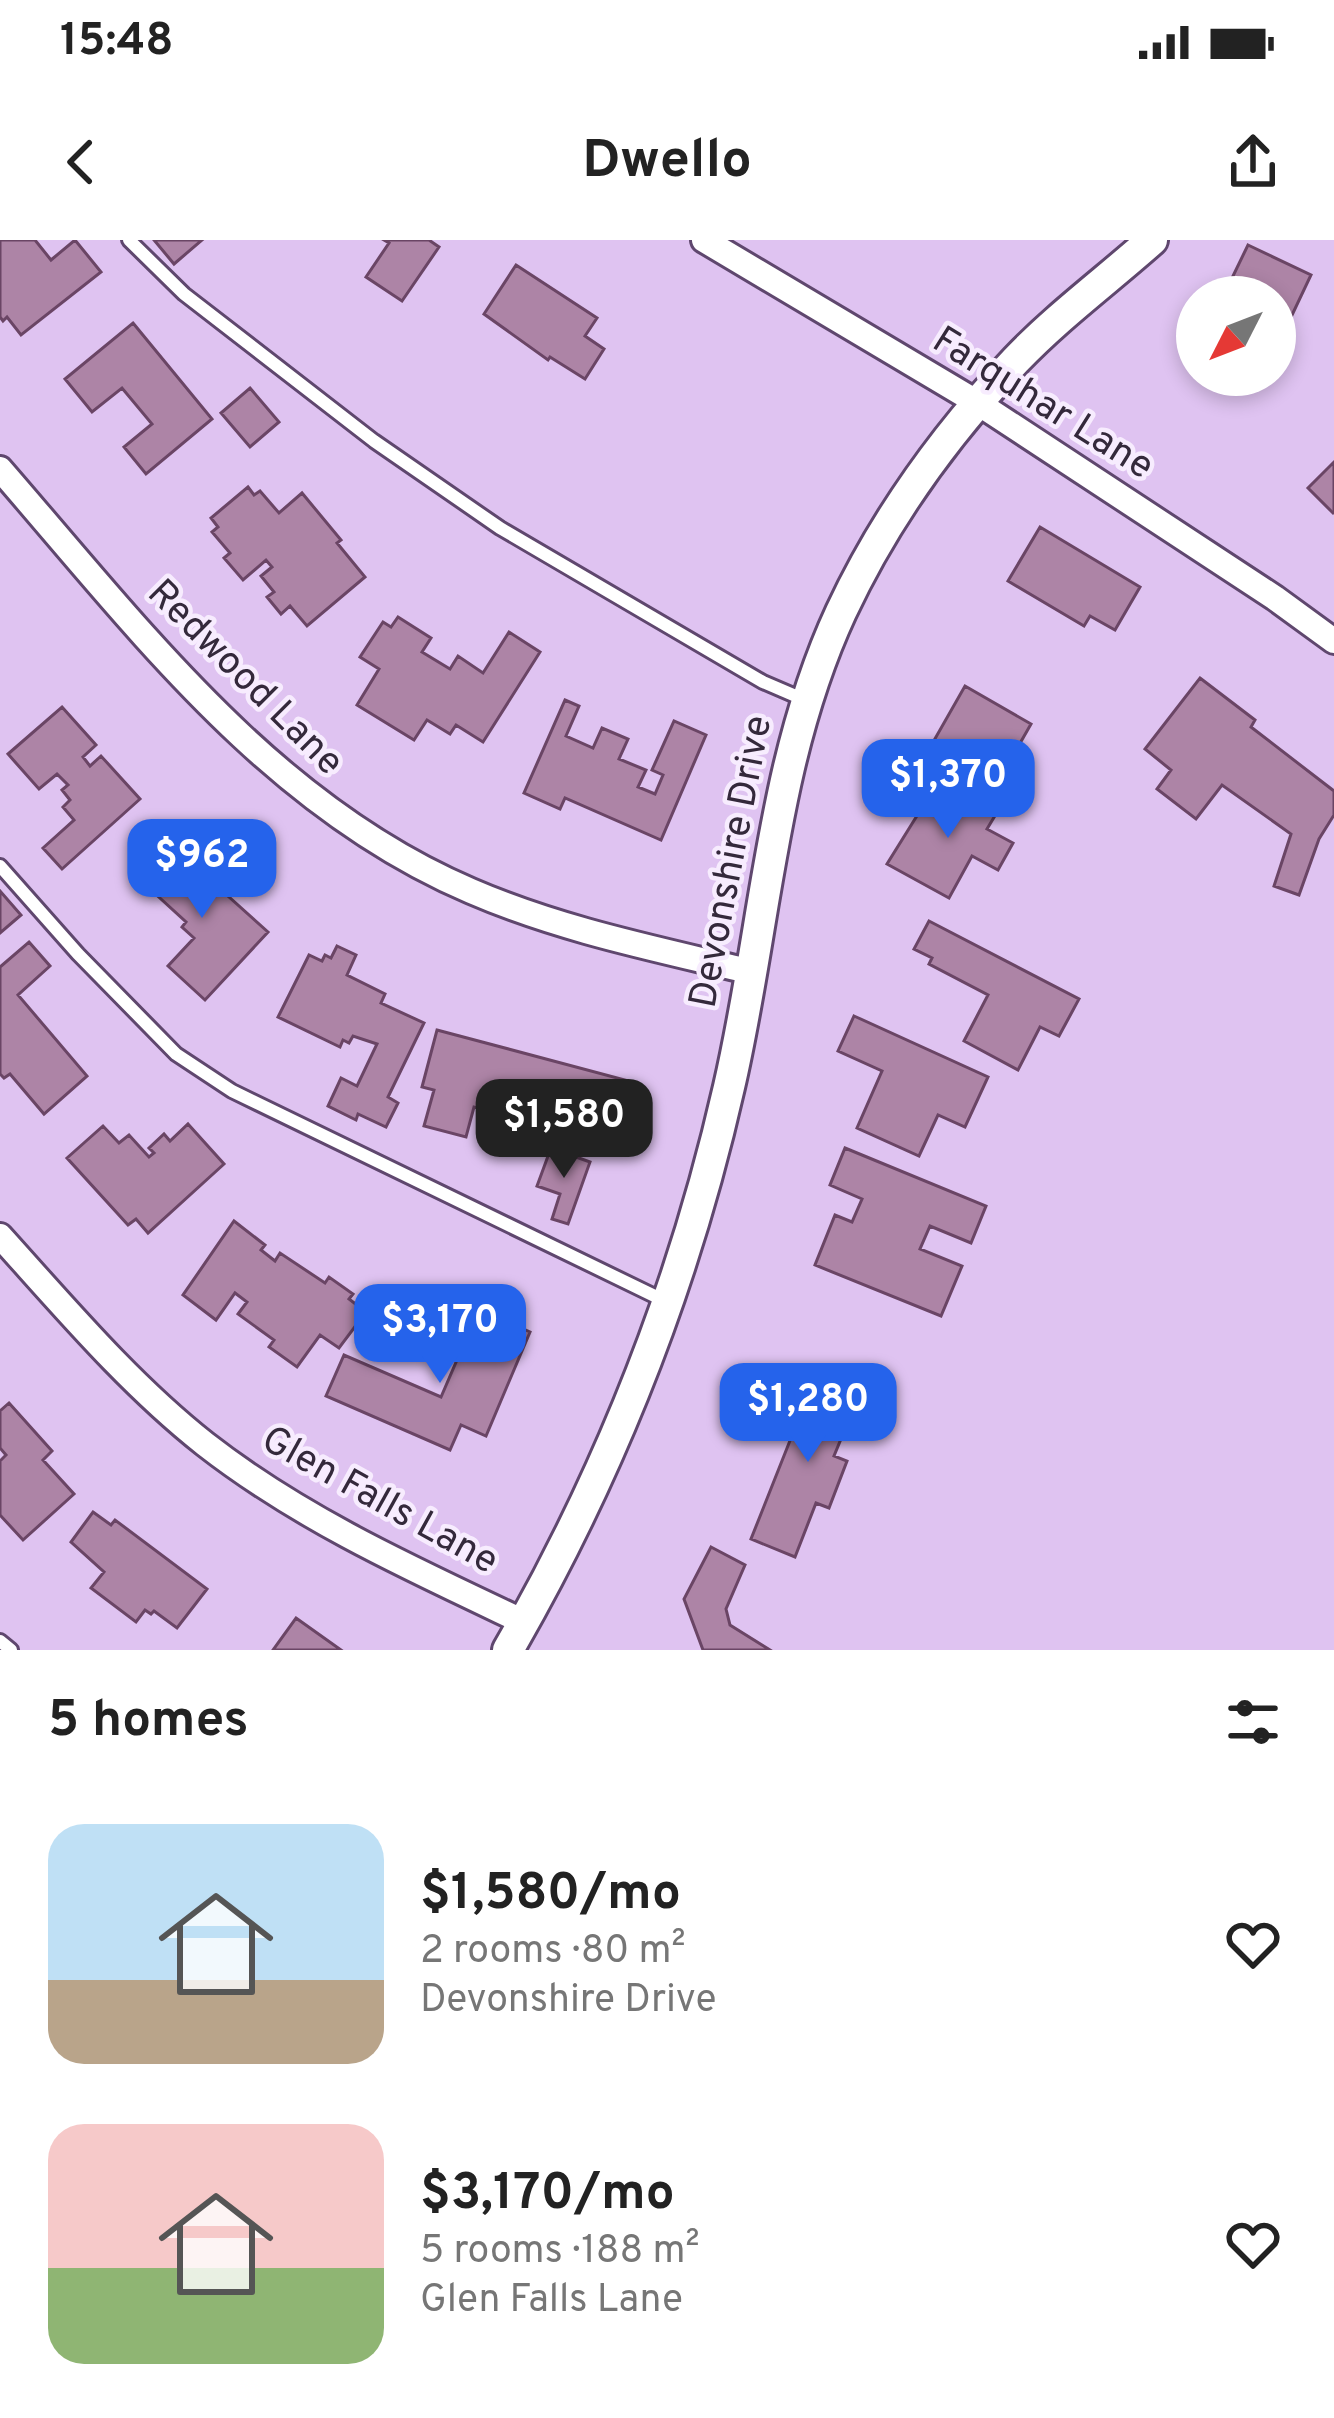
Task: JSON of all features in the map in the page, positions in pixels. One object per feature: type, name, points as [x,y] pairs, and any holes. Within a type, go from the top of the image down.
[{"type":"street","name":"Farquhar Lane","points":[[704,240],[978,403],[1334,641]]},
{"type":"street","name":"Devonshire Drive","points":[[508,1650],[627,1412],[668,1303],[718,1130],[752,972],[778,806],[805,700],[841,612],[919,479],[978,403],[1019,357],[1152,240]]},
{"type":"street","name":"Redwood Lane","points":[[0,469],[177,673],[285,778],[332,815],[384,848],[530,914],[569,928],[752,972]]},
{"type":"street","name":"Glen Falls Lane","points":[[0,1235],[129,1376],[205,1444],[288,1501],[390,1558],[524,1622]]},
{"type":"lane","points":[[129,240],[184,294],[374,442],[500,528],[763,682],[805,700]]},
{"type":"lane","points":[[0,866],[176,1054],[232,1091],[668,1303]]},
{"type":"lane","points":[[0,1641],[11,1650]]},
{"type":"building","points":[[0,240],[35,240],[51,260],[75,240],[101,272],[21,335],[7,317],[3,321],[0,317]]},
{"type":"building","points":[[154,240],[202,240],[174,264]]},
{"type":"building","points":[[384,240],[429,240],[439,247],[402,301],[366,277],[389,243]]},
{"type":"building","points":[[1248,245],[1311,275],[1296,307],[1296,276],[1233,276]]},
{"type":"building","points":[[516,265],[597,318],[585,336],[604,349],[585,379],[548,360],[484,314]]},
{"type":"building","points":[[133,323],[212,419],[146,474],[124,447],[152,424],[122,388],[92,412],[65,379]]},
{"type":"building","points":[[250,388],[279,422],[250,447],[221,413]]},
{"type":"building","points":[[1334,462],[1334,512],[1333,513],[1308,488]]},
{"type":"building","points":[[248,487],[254,495],[260,491],[279,513],[302,493],[365,577],[307,626],[290,606],[281,614],[267,597],[274,592],[261,576],[272,567],[266,560],[243,580],[224,558],[230,553],[212,532],[218,527],[211,518]]},
{"type":"building","points":[[1040,527],[1140,587],[1115,630],[1090,616],[1084,626],[1008,581]]},
{"type":"building","points":[[398,617],[431,638],[422,652],[450,669],[458,656],[483,673],[509,632],[540,652],[483,742],[456,725],[450,734],[427,720],[414,740],[357,705],[379,669],[360,657],[383,622],[391,627]]},
{"type":"building","points":[[1200,678],[1255,720],[1251,727],[1334,791],[1334,815],[1319,839],[1299,895],[1274,886],[1291,834],[1222,785],[1196,819],[1157,789],[1171,770],[1145,749]]},
{"type":"building","points":[[965,686],[1031,724],[999,780],[981,770],[978,776],[932,744]]},
{"type":"building","points":[[565,700],[579,706],[566,736],[593,748],[602,728],[628,739],[619,759],[646,770],[638,787],[655,794],[663,775],[652,770],[674,721],[706,735],[661,840],[565,798],[560,809],[524,793]]},
{"type":"building","points":[[62,707],[96,745],[83,757],[90,766],[101,756],[140,799],[62,869],[43,848],[74,820],[63,807],[70,800],[62,790],[68,785],[57,774],[39,789],[8,754]]},
{"type":"building","points":[[938,782],[996,814],[987,829],[1013,843],[998,870],[972,856],[949,898],[887,864]]},
{"type":"building","points":[[169,843],[268,932],[205,1000],[168,966],[194,938],[182,927],[186,922],[138,878]]},
{"type":"building","points":[[0,891],[21,915],[0,933]]},
{"type":"building","points":[[929,921],[1079,999],[1059,1036],[1040,1027],[1018,1070],[964,1041],[988,995],[929,964],[932,958],[914,949]]},
{"type":"building","points":[[29,942],[50,966],[18,995],[87,1076],[44,1114],[10,1074],[4,1078],[0,1074],[0,967]]},
{"type":"building","points":[[337,946],[356,955],[347,975],[385,994],[381,1003],[424,1023],[388,1097],[398,1103],[386,1127],[358,1114],[356,1120],[328,1106],[341,1078],[357,1086],[377,1044],[353,1036],[340,1047],[278,1017],[309,955],[322,961],[325,955],[331,958]]},
{"type":"building","points":[[854,1016],[988,1077],[965,1127],[938,1115],[919,1156],[857,1128],[882,1071],[838,1051]]},
{"type":"building","points":[[437,1030],[625,1080],[608,1143],[474,1107],[466,1137],[424,1126],[434,1090],[422,1087]]},
{"type":"building","points":[[188,1124],[224,1164],[148,1233],[136,1219],[128,1225],[67,1158],[103,1126],[119,1143],[129,1135],[149,1157],[154,1153],[149,1148],[164,1134],[170,1141]]},
{"type":"building","points":[[551,1148],[590,1162],[568,1224],[552,1219],[560,1194],[537,1186]]},
{"type":"building","points":[[845,1148],[986,1206],[971,1243],[930,1226],[920,1249],[962,1266],[941,1316],[815,1265],[835,1215],[852,1222],[862,1199],[830,1185]]},
{"type":"building","points":[[234,1221],[265,1245],[261,1250],[275,1261],[280,1253],[325,1283],[329,1277],[353,1294],[349,1299],[366,1312],[339,1348],[320,1335],[297,1367],[269,1347],[274,1340],[238,1314],[247,1302],[235,1293],[216,1320],[183,1295]]},
{"type":"building","points":[[479,1309],[530,1332],[486,1436],[461,1425],[450,1450],[326,1396],[344,1355],[441,1397]]},
{"type":"building","points":[[818,1370],[862,1388],[834,1456],[847,1461],[829,1508],[816,1503],[795,1557],[751,1539]]},
{"type":"building","points":[[9,1403],[52,1451],[43,1460],[74,1494],[23,1540],[0,1515],[0,1461],[6,1455],[0,1448],[0,1411]]},
{"type":"building","points":[[93,1512],[111,1525],[115,1520],[207,1589],[177,1628],[154,1611],[145,1610],[136,1622],[91,1588],[104,1572],[71,1542]]},
{"type":"building","points":[[711,1547],[745,1565],[726,1609],[730,1625],[770,1650],[703,1650],[684,1599]]},
{"type":"building","points":[[296,1618],[341,1650],[273,1650]]}]
